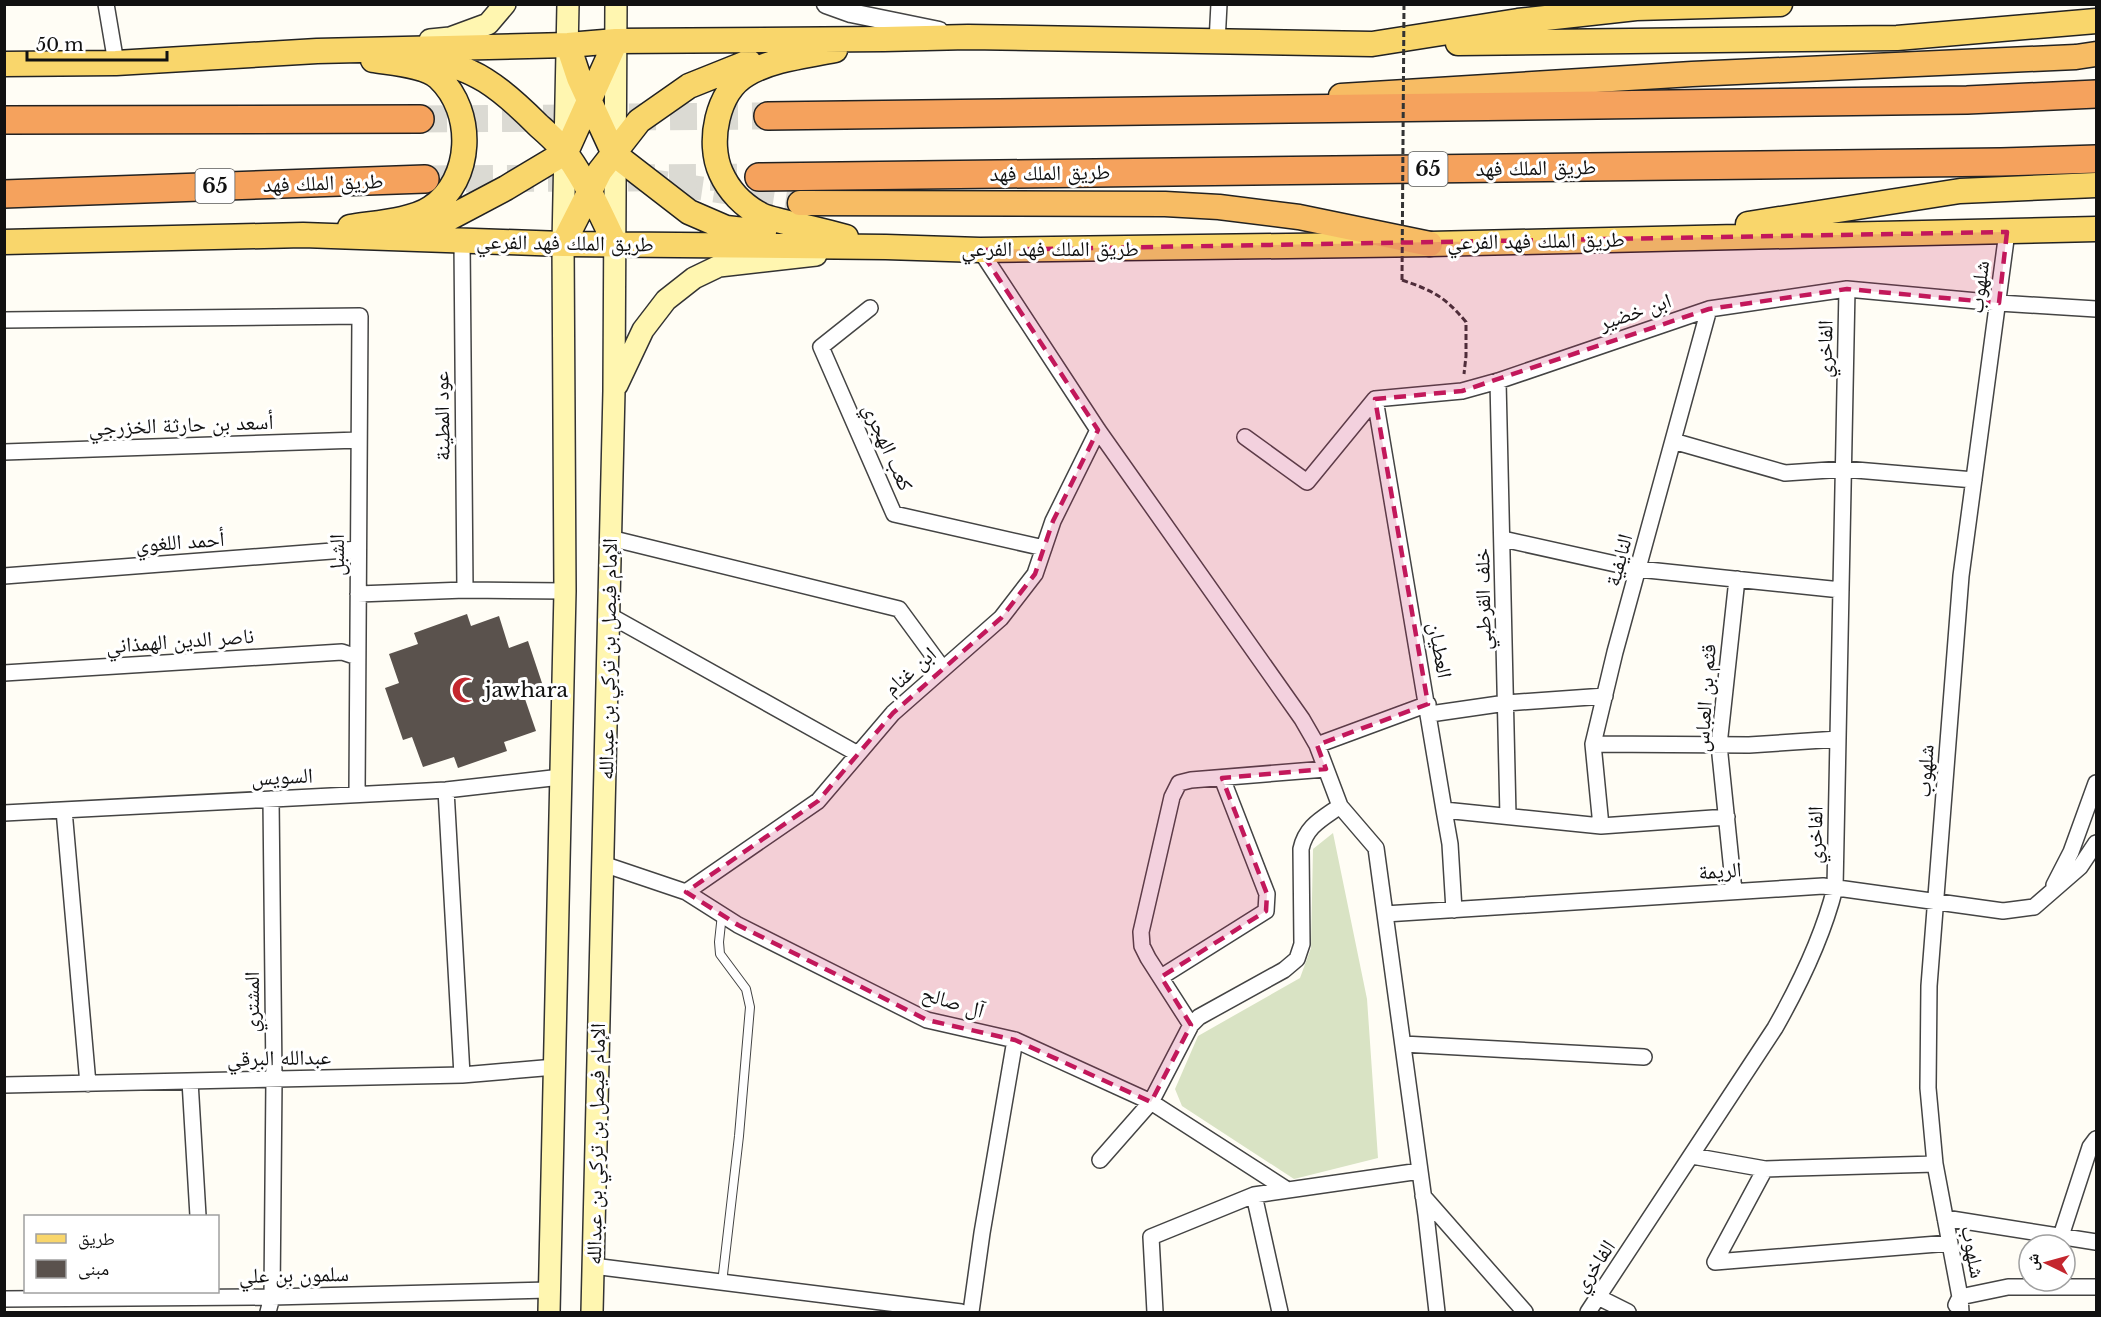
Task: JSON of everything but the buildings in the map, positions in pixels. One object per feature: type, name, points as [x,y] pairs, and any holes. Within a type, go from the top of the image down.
[{"type":"highway","points":[[1124,113],[1327,97],[1692,74],[1972,63],[2097,54]]},
{"type":"highway","points":[[768,116],[1967,100],[2097,94]]},
{"type":"highway","points":[[4,120],[420,119]]},
{"type":"highway","name":"طريق الملك فهد","points":[[759,177],[2097,159]]},
{"type":"highway","name":"طريق الملك فهد","points":[[4,194],[425,179]]},
{"type":"highway","points":[[800,204],[1166,204],[1219,207],[1299,217],[1430,244]]},
{"type":"main road","points":[[317,51],[450,38],[488,24],[505,4]]},
{"type":"main road","name":"الإمام فيصل بن تركي بن عبدالله","points":[[549,1312],[565,591],[563,244],[568,4]]},
{"type":"main road","name":"الإمام فيصل بن تركي بن عبدالله","points":[[592,1312],[614,391],[616,4]]},
{"type":"main road","points":[[1372,44],[1518,21],[1635,8],[1780,4]]},
{"type":"main road","points":[[4,64],[116,63],[317,51],[568,45],[616,41],[968,37],[1372,44],[1897,38],[2097,21]]},
{"type":"main road","points":[[563,244],[600,171],[639,121],[689,86],[761,57],[884,39]]},
{"type":"main road","points":[[884,39],[766,64],[745,75],[732,86],[723,101],[718,114],[715,136],[717,161],[721,174],[738,199],[763,216],[886,247]]},
{"type":"main road","points":[[303,235],[408,229],[440,223],[506,188],[566,152],[616,41]]},
{"type":"main road","points":[[568,45],[579,78],[614,154],[688,213],[726,228],[886,247]]},
{"type":"main road","points":[[317,51],[425,59],[454,65],[481,76],[514,101],[566,152],[589,190],[615,244]]},
{"type":"main road","points":[[303,235],[418,215],[431,208],[453,184],[461,170],[465,143],[459,110],[452,94],[438,76],[416,67],[317,51]]},
{"type":"main road","points":[[1660,238],[1960,191],[2097,185]]},
{"type":"main road","name":"طريق الملك فهد الفرعي","points":[[4,242],[303,235],[563,244],[980,250],[1430,244],[2097,229]]},
{"type":"main road","points":[[614,391],[644,330],[666,300],[694,278],[719,266],[886,247]]},
{"type":"street","points":[[106,4],[116,63]]},
{"type":"street","points":[[826,4],[851,13],[968,37]]},
{"type":"street","points":[[1217,42],[1219,4]]},
{"type":"street","name":"شلهوب","points":[[1960,1305],[1935,1164],[1928,1088],[1929,986],[1961,576],[2007,232]]},
{"type":"street","name":"عود المطينة","points":[[462,241],[465,590]]},
{"type":"street","points":[[980,250],[1098,430],[1302,719],[1317,745],[1340,806],[1376,848],[1437,1312]]},
{"type":"street","name":"ابن خضير","points":[[1375,399],[1462,391],[1498,381],[1709,309],[1847,290],[2097,309]]},
{"type":"street","name":"الفاخري","points":[[1588,1312],[1692,1156],[1791,999],[1828,915],[1835,888],[1847,290]]},
{"type":"street","name":"كعب الهجري","points":[[870,309],[821,347],[894,514],[1044,548]]},
{"type":"street","name":"النايفية","points":[[1601,826],[1593,744],[1709,309]]},
{"type":"street","name":"الشبل","points":[[4,320],[360,316],[357,794]]},
{"type":"street","name":"خلف القرطبي","points":[[1498,381],[1508,816]]},
{"type":"street","points":[[1245,437],[1307,482],[1375,399]]},
{"type":"street","name":"العطيان","points":[[1375,399],[1450,844],[1454,910]]},
{"type":"street","name":"ابن غنام","points":[[686,892],[818,801],[893,713],[1000,618],[1035,574],[1053,521],[1098,430]]},
{"type":"street","name":"أسعد بن حارثة الخزرجي","points":[[4,452],[359,440]]},
{"type":"street","points":[[1673,441],[1785,473],[1844,469],[1974,480]]},
{"type":"street","points":[[610,538],[899,609],[943,669]]},
{"type":"street","points":[[1503,539],[1638,569],[1841,590]]},
{"type":"street","name":"أحمد اللغوي","points":[[4,576],[358,549]]},
{"type":"street","name":"قثم بن العباس","points":[[1734,891],[1719,745],[1737,579]]},
{"type":"street","points":[[358,594],[465,590],[565,591]]},
{"type":"street","points":[[609,615],[858,754]]},
{"type":"street","name":"ناصر الدين الهمذاني","points":[[4,673],[342,652],[357,657]]},
{"type":"street","points":[[1317,745],[1429,709],[1605,696]]},
{"type":"street","points":[[1593,744],[1749,745],[1838,739]]},
{"type":"street","points":[[1191,1025],[1142,946],[1141,932],[1172,797],[1179,783],[1326,769]]},
{"type":"street","name":"السويس","points":[[4,813],[446,790],[561,777]]},
{"type":"street","points":[[1161,977],[1266,911],[1267,894],[1222,778]]},
{"type":"street","points":[[2050,893],[2071,852],[2097,783]]},
{"type":"street","points":[[446,790],[462,1075]]},
{"type":"street","name":"المشتري","points":[[268,1312],[272,1297],[274,1079],[271,799]]},
{"type":"street","points":[[1100,1160],[1151,1102],[1191,1025],[1199,1017],[1284,970],[1297,959],[1302,944],[1301,849],[1304,836],[1310,828],[1340,806]]},
{"type":"street","points":[[64,810],[88,1084]]},
{"type":"street","points":[[1444,810],[1601,826],[1727,817]]},
{"type":"street","name":"الريمة","points":[[1385,914],[1823,886],[2003,911],[2034,907],[2080,867],[2097,843]]},
{"type":"street","name":"آل صالح","points":[[603,864],[686,892],[738,925],[927,1020],[1015,1040],[1151,1102],[1286,1189]]},
{"type":"street","points":[[971,1312],[1015,1040]]},
{"type":"street","points":[[1403,1044],[1644,1057]]},
{"type":"street","name":"عبدالله البرقي","points":[[4,1085],[462,1075],[555,1067]]},
{"type":"street","points":[[190,1081],[198,1215]]},
{"type":"street","points":[[2062,1233],[2090,1147],[2097,1139]]},
{"type":"street","points":[[1692,1156],[1765,1169],[1935,1164]]},
{"type":"street","points":[[1765,1169],[1715,1262],[1950,1243]]},
{"type":"street","points":[[1155,1312],[1151,1237],[1254,1195],[1420,1171]]},
{"type":"street","points":[[1254,1195],[1280,1312]]},
{"type":"street","points":[[1423,1196],[1525,1312]]},
{"type":"street","points":[[1945,1218],[2042,1233]]},
{"type":"street","points":[[2077,1239],[2097,1242]]},
{"type":"street","points":[[593,1266],[722,1282],[873,1307],[961,1312]]},
{"type":"street","points":[[1951,1312],[1960,1305],[2008,1287],[2097,1287]]},
{"type":"street","name":"سلمون بن علي","points":[[4,1299],[203,1294],[272,1297],[549,1290]]},
{"type":"street","points":[[1598,1297],[1628,1312]]},
{"type":"lane","points":[[722,914],[718,942],[720,954],[746,988],[750,1006],[739,1136],[722,1282]]},
{"type":"path","points":[[1404,4],[1402,280],[1429,289],[1450,303],[1466,322],[1467,356],[1462,391]]},
{"type":"highlighted area","points":[[2007,232],[1999,303],[1847,289],[1709,309],[1462,391],[1375,399],[1428,704],[1317,745],[1326,769],[1222,778],[1267,894],[1266,911],[1161,977],[1191,1025],[1151,1102],[1015,1040],[927,1020],[738,925],[686,892],[818,801],[893,713],[1001,618],[1035,574],[1053,521],[1098,430],[980,250]]},
{"type":"green space","points":[[1333,833],[1367,999],[1378,1158],[1294,1179],[1182,1106],[1175,1089],[1198,1036],[1300,978],[1311,948],[1313,849]]},
{"type":"tunnel","points":[[629,117],[768,116]]},
{"type":"tunnel","points":[[420,119],[590,118]]},
{"type":"tunnel","points":[[628,178],[759,177]]},
{"type":"tunnel","points":[[425,179],[589,178]]},
{"type":"tunnel","points":[[643,180],[800,203]]},
{"type":"place","name":"jawhara","points":[[465,690]]}]
